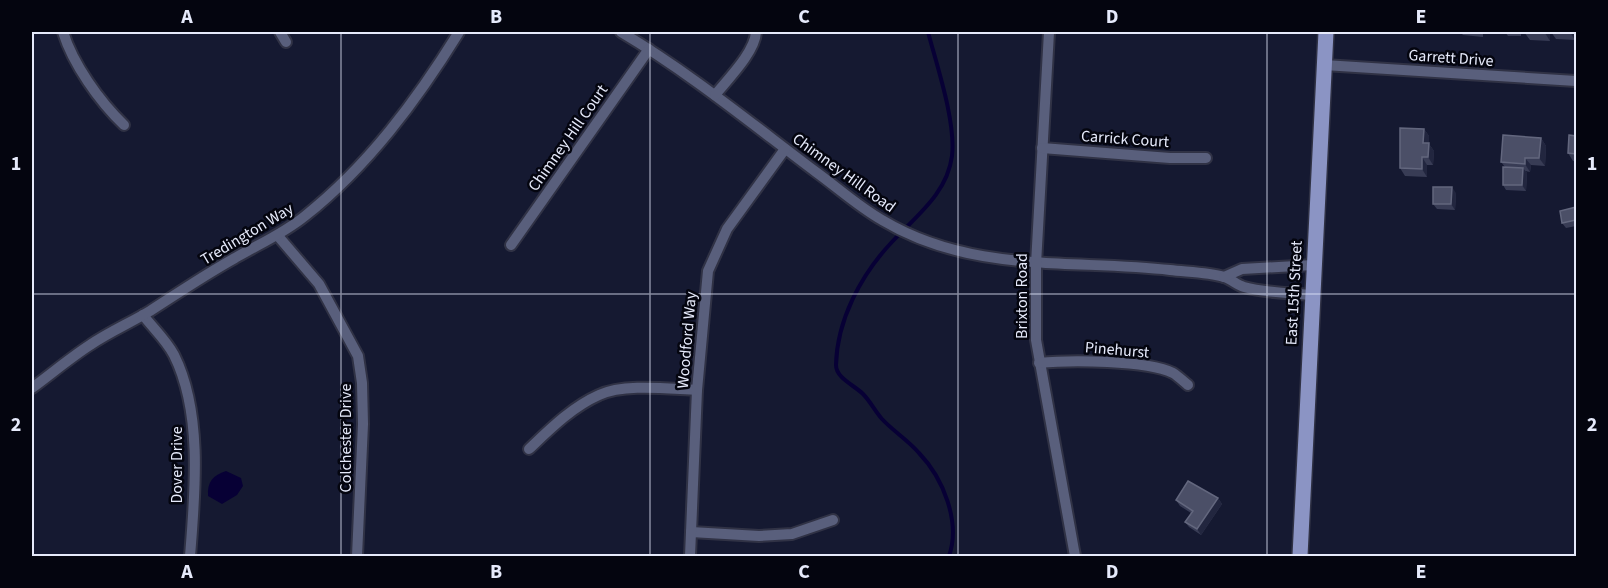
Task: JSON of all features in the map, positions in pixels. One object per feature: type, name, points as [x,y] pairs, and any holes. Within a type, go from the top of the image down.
[{"type":"main road","name":"East 15th Street","points":[[1300,556],[1326,32]]},
{"type":"street","points":[[63,32],[69,51],[109,111],[124,125]]},
{"type":"street","points":[[280,32],[286,42]]},
{"type":"street","name":"Tredington Way","points":[[32,388],[90,345],[235,258],[278,236],[329,196],[390,131],[459,32]]},
{"type":"street","name":"Chimney Hill Road","points":[[621,32],[649,48],[715,95],[882,220],[919,239],[983,257],[1036,264],[1166,270],[1224,276]]},
{"type":"street","points":[[715,95],[745,58],[756,38],[756,32]]},
{"type":"street","name":"Brixton Road","points":[[1049,32],[1034,304],[1039,363],[1075,556]]},
{"type":"street","name":"Chimney Hill Court","points":[[511,245],[649,48]]},
{"type":"street","name":"Garrett Drive","points":[[1324,65],[1576,81]]},
{"type":"street","name":"Carrick Court","points":[[1042,147],[1170,158],[1206,158]]},
{"type":"street","name":"Woodford Way","points":[[690,556],[697,390],[708,270],[727,229],[785,149]]},
{"type":"street","name":"Colchester Drive","points":[[278,236],[319,284],[358,356],[362,383],[363,424],[357,556]]},
{"type":"street","points":[[1224,276],[1242,269],[1314,265]]},
{"type":"street","points":[[1224,276],[1244,287],[1312,295]]},
{"type":"street","name":"Dover Drive","points":[[143,315],[174,354],[186,386],[194,430],[190,556]]},
{"type":"street","name":"Pinehurst","points":[[1039,363],[1067,360],[1148,366],[1172,373],[1188,385]]},
{"type":"street","points":[[529,449],[577,408],[601,393],[634,388],[697,390]]},
{"type":"street","points":[[691,532],[759,536],[792,534],[833,520]]},
{"type":"shaded area","points":[[226,471],[241,478],[243,486],[237,495],[222,504],[208,496],[208,491],[212,480]]},
{"type":"building","points":[[1400,128],[1424,129],[1423,143],[1429,143],[1428,157],[1422,157],[1422,169],[1400,168]]},
{"type":"building","points":[[1503,135],[1541,138],[1539,158],[1525,158],[1525,164],[1501,162]]},
{"type":"building","points":[[1569,135],[1576,136],[1576,154],[1568,153]]},
{"type":"building","points":[[1503,167],[1523,168],[1522,185],[1503,185]]},
{"type":"building","points":[[1433,187],[1452,187],[1451,204],[1433,204]]},
{"type":"building","points":[[1576,207],[1576,220],[1562,223],[1560,211]]},
{"type":"building","points":[[1188,481],[1218,498],[1197,529],[1185,522],[1193,511],[1176,500]]},
{"type":"waterway","points":[[928,32],[945,94],[951,127],[952,156],[949,170],[929,204],[891,243],[861,284],[841,331],[836,365],[842,378],[863,394],[882,419],[915,448],[936,475],[948,501],[951,515],[953,529],[949,556]]}]
